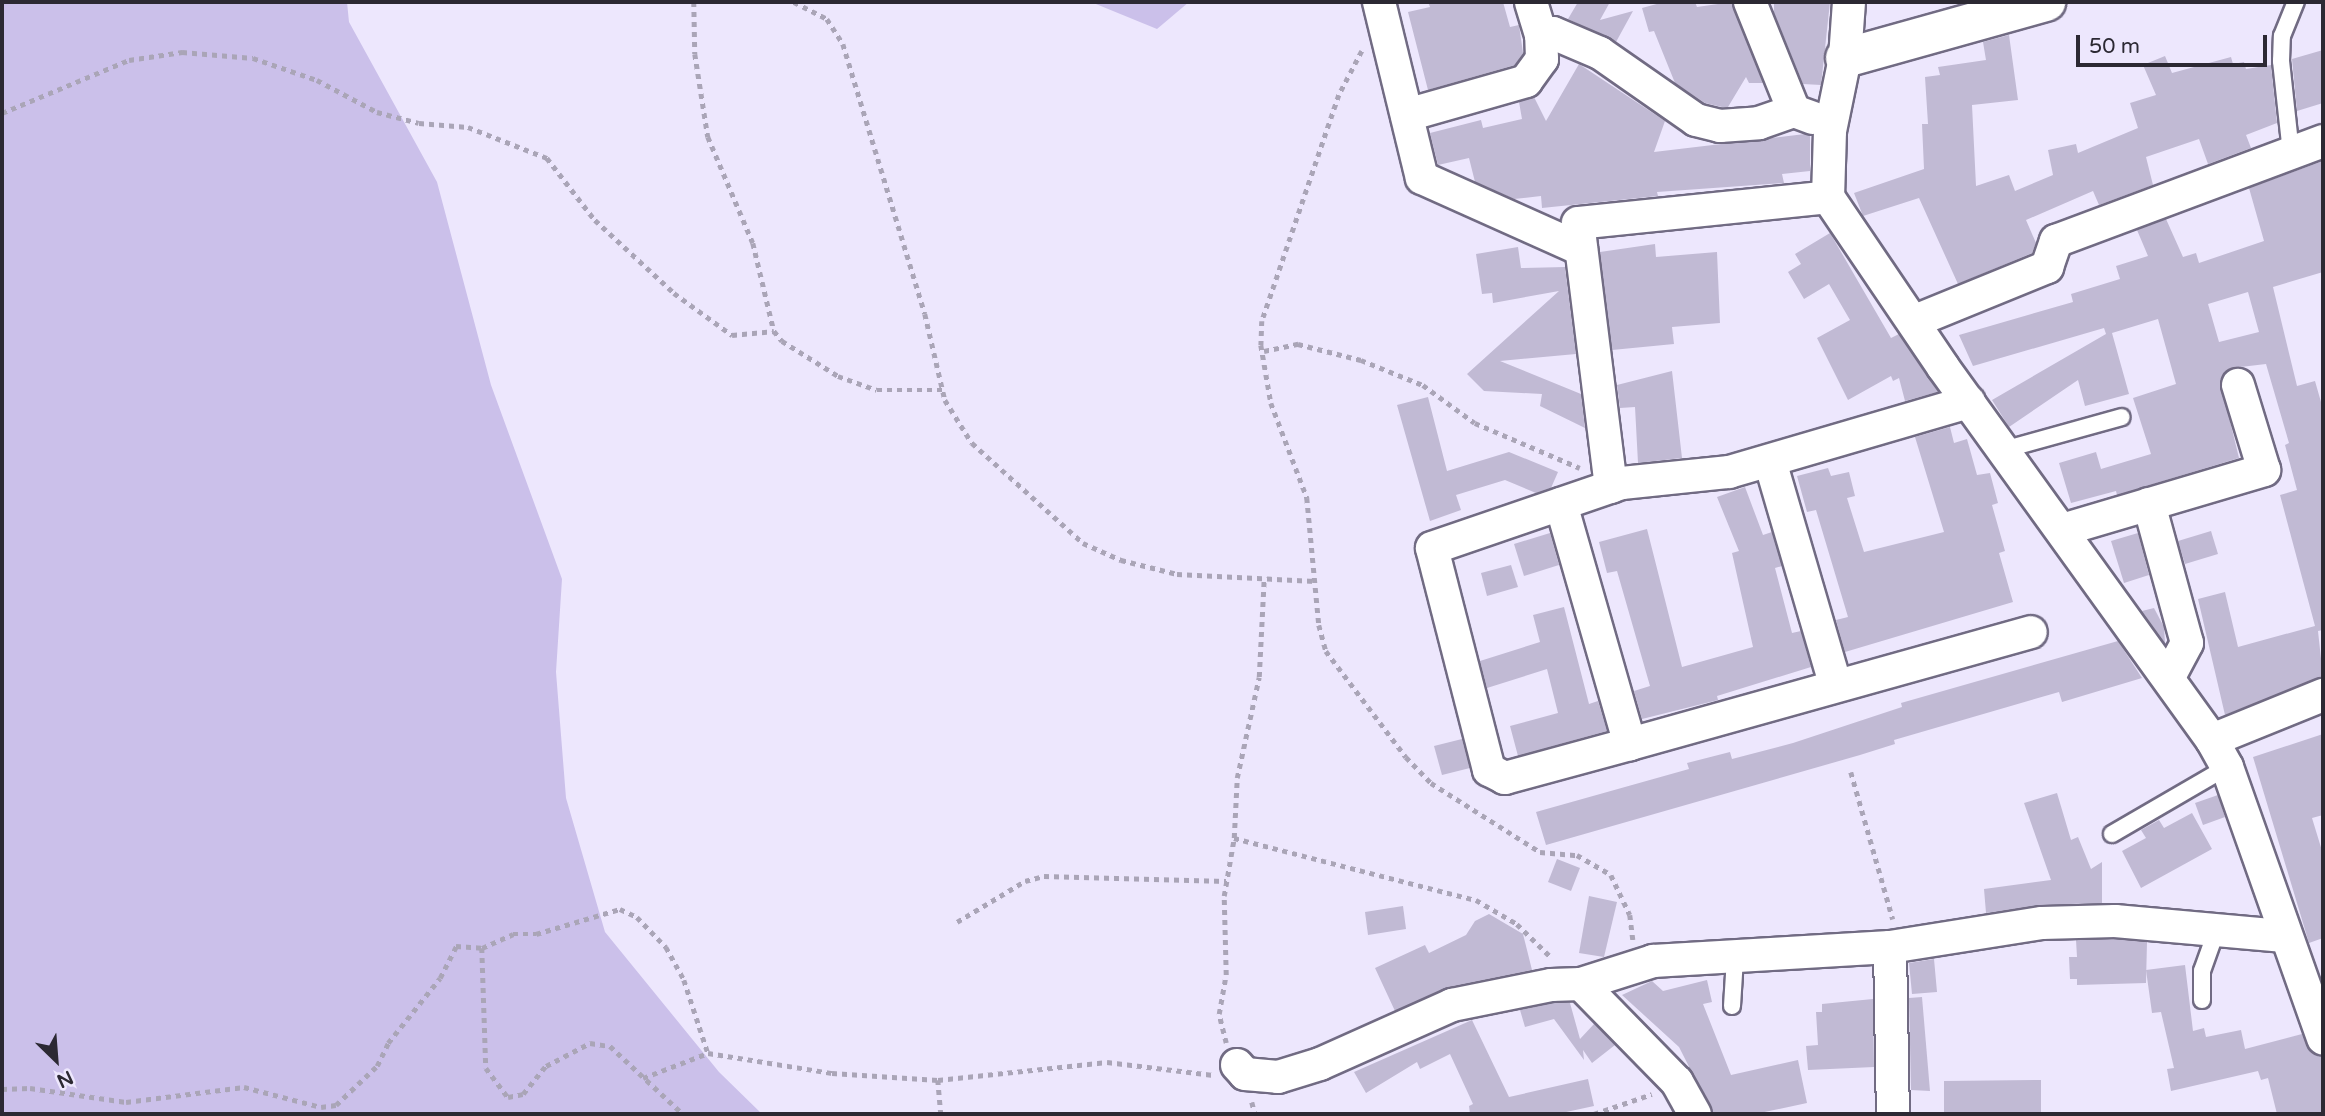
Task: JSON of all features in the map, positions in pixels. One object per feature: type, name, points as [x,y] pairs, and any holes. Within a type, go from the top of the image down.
[{"type":"street","points":[[1407,115],[1526,81],[1542,59],[1541,35],[1531,2]]},
{"type":"street","points":[[1750,2],[1794,111]]},
{"type":"street","points":[[1849,2],[1845,58],[1832,124],[1828,197],[1969,402],[2212,740],[2227,767],[2301,951],[2323,1038]]},
{"type":"street","points":[[1845,58],[2046,2]]},
{"type":"street","points":[[1380,7],[1422,178],[1581,249]]},
{"type":"street","points":[[1541,35],[1553,33],[1600,53],[1696,120],[1733,125],[1794,111],[1832,124]]},
{"type":"street","points":[[1915,321],[2047,267],[2056,242],[2323,141]]},
{"type":"street","points":[[1610,480],[1578,223],[1828,197]]},
{"type":"street","points":[[2062,530],[2264,470],[2238,385]]},
{"type":"street","points":[[1969,402],[1729,472],[1610,480],[1561,504],[1432,548],[1489,770],[1505,778],[2031,632]]},
{"type":"street","points":[[1770,461],[1836,686]]},
{"type":"street","points":[[1561,504],[1630,744]]},
{"type":"street","points":[[2149,504],[2187,643],[2169,677]]},
{"type":"street","points":[[2212,740],[2323,695]]},
{"type":"street","points":[[1241,1070],[1278,1077],[1320,1064],[1452,1005],[1552,985],[1581,984],[1653,961],[1895,946],[2054,923],[2115,920],[2216,932],[2301,951]]},
{"type":"street","points":[[1893,1114],[1895,946]]},
{"type":"street","points":[[1581,984],[1688,1101]]},
{"type":"lane","points":[[2291,153],[2281,61],[2283,36],[2296,2]]},
{"type":"lane","points":[[2003,450],[2122,417]]},
{"type":"lane","points":[[2112,834],[2227,767]]},
{"type":"lane","points":[[2202,1000],[2202,971],[2216,932]]},
{"type":"lane","points":[[1732,1006],[1735,958]]},
{"type":"path","points":[[695,2],[695,54],[708,137],[753,243],[774,331],[782,341],[838,376],[877,390],[942,390]]},
{"type":"path","points":[[794,2],[827,19],[843,44],[925,314],[942,390],[972,443],[1083,543],[1121,560],[1177,574],[1315,580]]},
{"type":"path","points":[[1380,7],[1339,95],[1262,321],[1271,403],[1307,498],[1315,580],[1326,652],[1406,757],[1431,783],[1490,817],[1516,839],[1540,852],[1577,855],[1611,875],[1630,915],[1636,966]]},
{"type":"path","points":[[2,113],[129,60],[182,52],[253,58],[317,80],[377,112],[419,123],[468,127],[547,158],[596,220],[674,293],[732,335],[774,331]]},
{"type":"path","points":[[1264,351],[1298,344],[1361,360],[1423,386],[1475,423],[1610,480]]},
{"type":"path","points":[[1255,1114],[1219,1014],[1226,975],[1226,881],[1234,838],[1237,778],[1259,677],[1264,577]]},
{"type":"path","points":[[1851,772],[1895,946]]},
{"type":"path","points":[[1234,838],[1476,900],[1517,924],[1581,984]]},
{"type":"path","points":[[957,922],[1025,881],[1044,876],[1226,881]]},
{"type":"path","points":[[2,1089],[30,1088],[135,1102],[244,1087],[321,1107],[336,1105],[377,1066],[388,1043],[440,978],[456,946],[482,948],[513,934],[536,934],[620,909],[637,917],[666,947],[684,980],[708,1053]]},
{"type":"path","points":[[482,948],[486,1068],[508,1097],[523,1094],[546,1066],[590,1043],[610,1046],[682,1114]]},
{"type":"path","points":[[643,1078],[708,1053],[832,1073],[938,1080],[1107,1062],[1205,1075],[1241,1070]]},
{"type":"path","points":[[938,1080],[941,1114]]},
{"type":"path","points":[[1594,1114],[1626,1099],[1688,1101]]},
{"type":"shaded area","points":[[2,2],[347,2],[349,22],[437,182],[491,385],[562,579],[556,672],[566,798],[605,932],[719,1072],[762,1114],[2,1114]]},
{"type":"shaded area","points":[[1091,2],[1189,2],[1157,29]]},
{"type":"building","points":[[1428,2],[1503,2],[1510,27],[1519,25],[1523,53],[1515,65],[1428,90],[1408,12],[1430,7]]},
{"type":"building","points":[[1578,2],[1610,2],[1600,20],[1633,11],[1616,42],[1568,19]]},
{"type":"building","points":[[1664,2],[1695,2],[1697,7],[1732,2],[1763,83],[1749,83],[1746,77],[1728,107],[1722,107],[1705,103],[1675,83],[1654,31],[1649,32],[1642,8]]},
{"type":"building","points":[[1774,2],[1830,2],[1821,85],[1803,84],[1774,13]]},
{"type":"building","points":[[2009,35],[2018,100],[1972,105],[1976,186],[2009,175],[2015,191],[2053,175],[2048,150],[2076,144],[2078,153],[2138,128],[2130,103],[2156,95],[2143,65],[2165,56],[2172,73],[2231,57],[2233,64],[2244,62],[2246,69],[2271,65],[2277,123],[2246,135],[2251,148],[2208,164],[2199,139],[2146,157],[2153,185],[2099,205],[2093,191],[2026,220],[2036,243],[2032,253],[1958,284],[1919,198],[1863,216],[1854,193],[1924,169],[1922,124],[1928,124],[1925,77],[1940,75],[1938,67],[1986,60],[1983,42]]},
{"type":"building","points":[[2323,50],[2323,103],[2297,111],[2292,59]]},
{"type":"building","points":[[1579,64],[1665,121],[1654,152],[1805,134],[1810,136],[1810,171],[1782,174],[1784,183],[1657,192],[1658,196],[1542,208],[1541,196],[1514,199],[1475,182],[1469,158],[1438,165],[1430,133],[1481,120],[1483,128],[1522,119],[1519,102],[1534,97],[1546,121]]},
{"type":"building","points":[[2323,161],[2323,272],[2273,287],[2297,386],[2315,381],[2323,409],[2323,630],[2318,631],[2323,677],[2225,715],[2198,599],[2225,592],[2238,647],[2315,626],[2280,495],[2297,490],[2285,445],[2289,443],[2266,364],[2232,368],[2220,380],[2239,458],[2117,495],[2116,491],[2071,503],[2059,463],[2096,452],[2101,469],[2151,454],[2133,398],[2176,384],[2158,319],[2112,333],[2129,394],[2085,406],[2078,380],[2009,427],[1992,400],[2106,334],[2104,328],[1973,366],[1959,335],[2073,302],[2071,294],[2120,279],[2116,266],[2148,256],[2137,230],[2166,219],[2183,257],[2196,253],[2199,263],[2264,241],[2249,188]],"holes":[[[2248,292],[2259,332],[2219,342],[2208,304]]]},
{"type":"building","points":[[1830,233],[1891,338],[1899,334],[1938,392],[1905,401],[1899,378],[1893,381],[1891,376],[1848,400],[1817,338],[1850,320],[1829,284],[1804,299],[1788,272],[1801,264],[1795,254]]},
{"type":"building","points":[[1655,244],[1656,257],[1717,252],[1720,323],[1672,327],[1674,344],[1612,350],[1600,252]]},
{"type":"building","points":[[1518,247],[1521,268],[1565,267],[1576,354],[1500,361],[1581,394],[1585,428],[1540,406],[1542,394],[1484,391],[1467,374],[1559,291],[1493,303],[1492,293],[1482,294],[1476,254]]},
{"type":"building","points":[[1672,371],[1682,458],[1638,463],[1635,407],[1620,408],[1617,385]]},
{"type":"building","points":[[1428,397],[1447,471],[1509,452],[1558,472],[1551,488],[1536,493],[1505,480],[1456,495],[1461,510],[1430,521],[1397,405]]},
{"type":"building","points":[[1950,427],[1954,443],[1967,439],[1977,475],[1990,473],[1998,503],[1992,505],[2005,551],[1999,553],[2013,602],[1845,652],[1836,620],[1848,617],[1816,510],[1807,512],[1797,476],[1828,468],[1831,476],[1849,472],[1855,496],[1847,498],[1864,552],[1944,532],[1915,437]]},
{"type":"building","points":[[1745,487],[1763,535],[1772,532],[1782,566],[1775,568],[1792,633],[1801,631],[1811,667],[1717,696],[1718,700],[1642,719],[1634,691],[1650,686],[1617,571],[1607,573],[1599,542],[1647,529],[1682,667],[1753,647],[1732,553],[1739,551],[1717,497]]},
{"type":"building","points":[[2211,531],[2218,554],[2185,564],[2178,541]]},
{"type":"building","points":[[1550,533],[1559,565],[1524,576],[1514,544]]},
{"type":"building","points":[[2138,533],[2149,575],[2124,583],[2111,541]]},
{"type":"building","points":[[1511,565],[1518,587],[1487,596],[1481,573]]},
{"type":"building","points":[[1564,607],[1589,704],[1598,701],[1607,731],[1518,756],[1510,726],[1558,713],[1547,669],[1487,688],[1480,661],[1540,642],[1533,615]]},
{"type":"building","points":[[2154,608],[2164,627],[2165,643],[2142,611]]},
{"type":"building","points":[[2118,641],[2142,678],[2062,702],[2059,692],[1894,740],[1895,744],[1860,755],[1546,845],[1536,812],[1689,769],[1687,763],[1730,752],[1732,759],[1793,743],[1902,707],[1901,703]]},
{"type":"building","points":[[2323,734],[2323,815],[2312,818],[2323,854],[2323,938],[2309,943],[2253,757]]},
{"type":"building","points":[[1462,739],[1470,768],[1442,775],[1434,746]]},
{"type":"building","points":[[2057,793],[2071,840],[2078,837],[2091,869],[2102,862],[2102,903],[2041,905],[1986,913],[1984,889],[2051,880],[2024,803]]},
{"type":"building","points":[[2218,795],[2225,817],[2203,825],[2195,803]]},
{"type":"building","points":[[2192,813],[2212,849],[2141,888],[2122,851],[2146,838],[2141,830],[2159,820],[2164,828]]},
{"type":"building","points":[[1557,859],[1580,868],[1571,891],[1548,882]]},
{"type":"building","points":[[1589,896],[1617,902],[1604,957],[1579,953]]},
{"type":"building","points":[[1403,906],[1406,929],[1368,935],[1365,912]]},
{"type":"building","points":[[1489,914],[1523,934],[1532,970],[1448,987],[1395,1011],[1375,968],[1425,945],[1429,953],[1466,935],[1475,921]]},
{"type":"building","points":[[2076,940],[2147,942],[2146,983],[2077,985],[2077,979],[2070,979],[2069,957],[2077,957]]},
{"type":"building","points":[[1934,959],[1937,992],[1912,994],[1909,963]]},
{"type":"building","points":[[2185,965],[2193,1031],[2204,1028],[2206,1037],[2241,1030],[2245,1049],[2302,1034],[2311,1051],[2323,1056],[2323,1114],[2277,1114],[2268,1078],[2261,1080],[2258,1071],[2171,1091],[2167,1069],[2174,1068],[2161,1012],[2152,1013],[2146,970]]},
{"type":"building","points":[[1707,980],[1712,1002],[1703,1004],[1731,1075],[1798,1060],[1807,1103],[1755,1114],[1713,1114],[1679,1047],[1622,995],[1652,981],[1663,991]]},
{"type":"building","points":[[1922,997],[1930,1091],[1911,1090],[1909,998]]},
{"type":"building","points":[[1873,999],[1874,1067],[1808,1070],[1806,1046],[1818,1045],[1816,1012],[1822,1012],[1822,1004]]},
{"type":"building","points":[[1553,1003],[1570,1003],[1580,1039],[1594,1024],[1615,1045],[1592,1063],[1583,1050],[1584,1060],[1554,1019],[1525,1027],[1520,1010]]},
{"type":"building","points":[[1472,1020],[1509,1097],[1588,1079],[1594,1106],[1557,1114],[1470,1114],[1469,1106],[1473,1104],[1450,1054],[1420,1069],[1417,1062],[1366,1093],[1354,1072]]},
{"type":"building","points":[[2041,1080],[2041,1114],[1944,1114],[1944,1081]]}]
